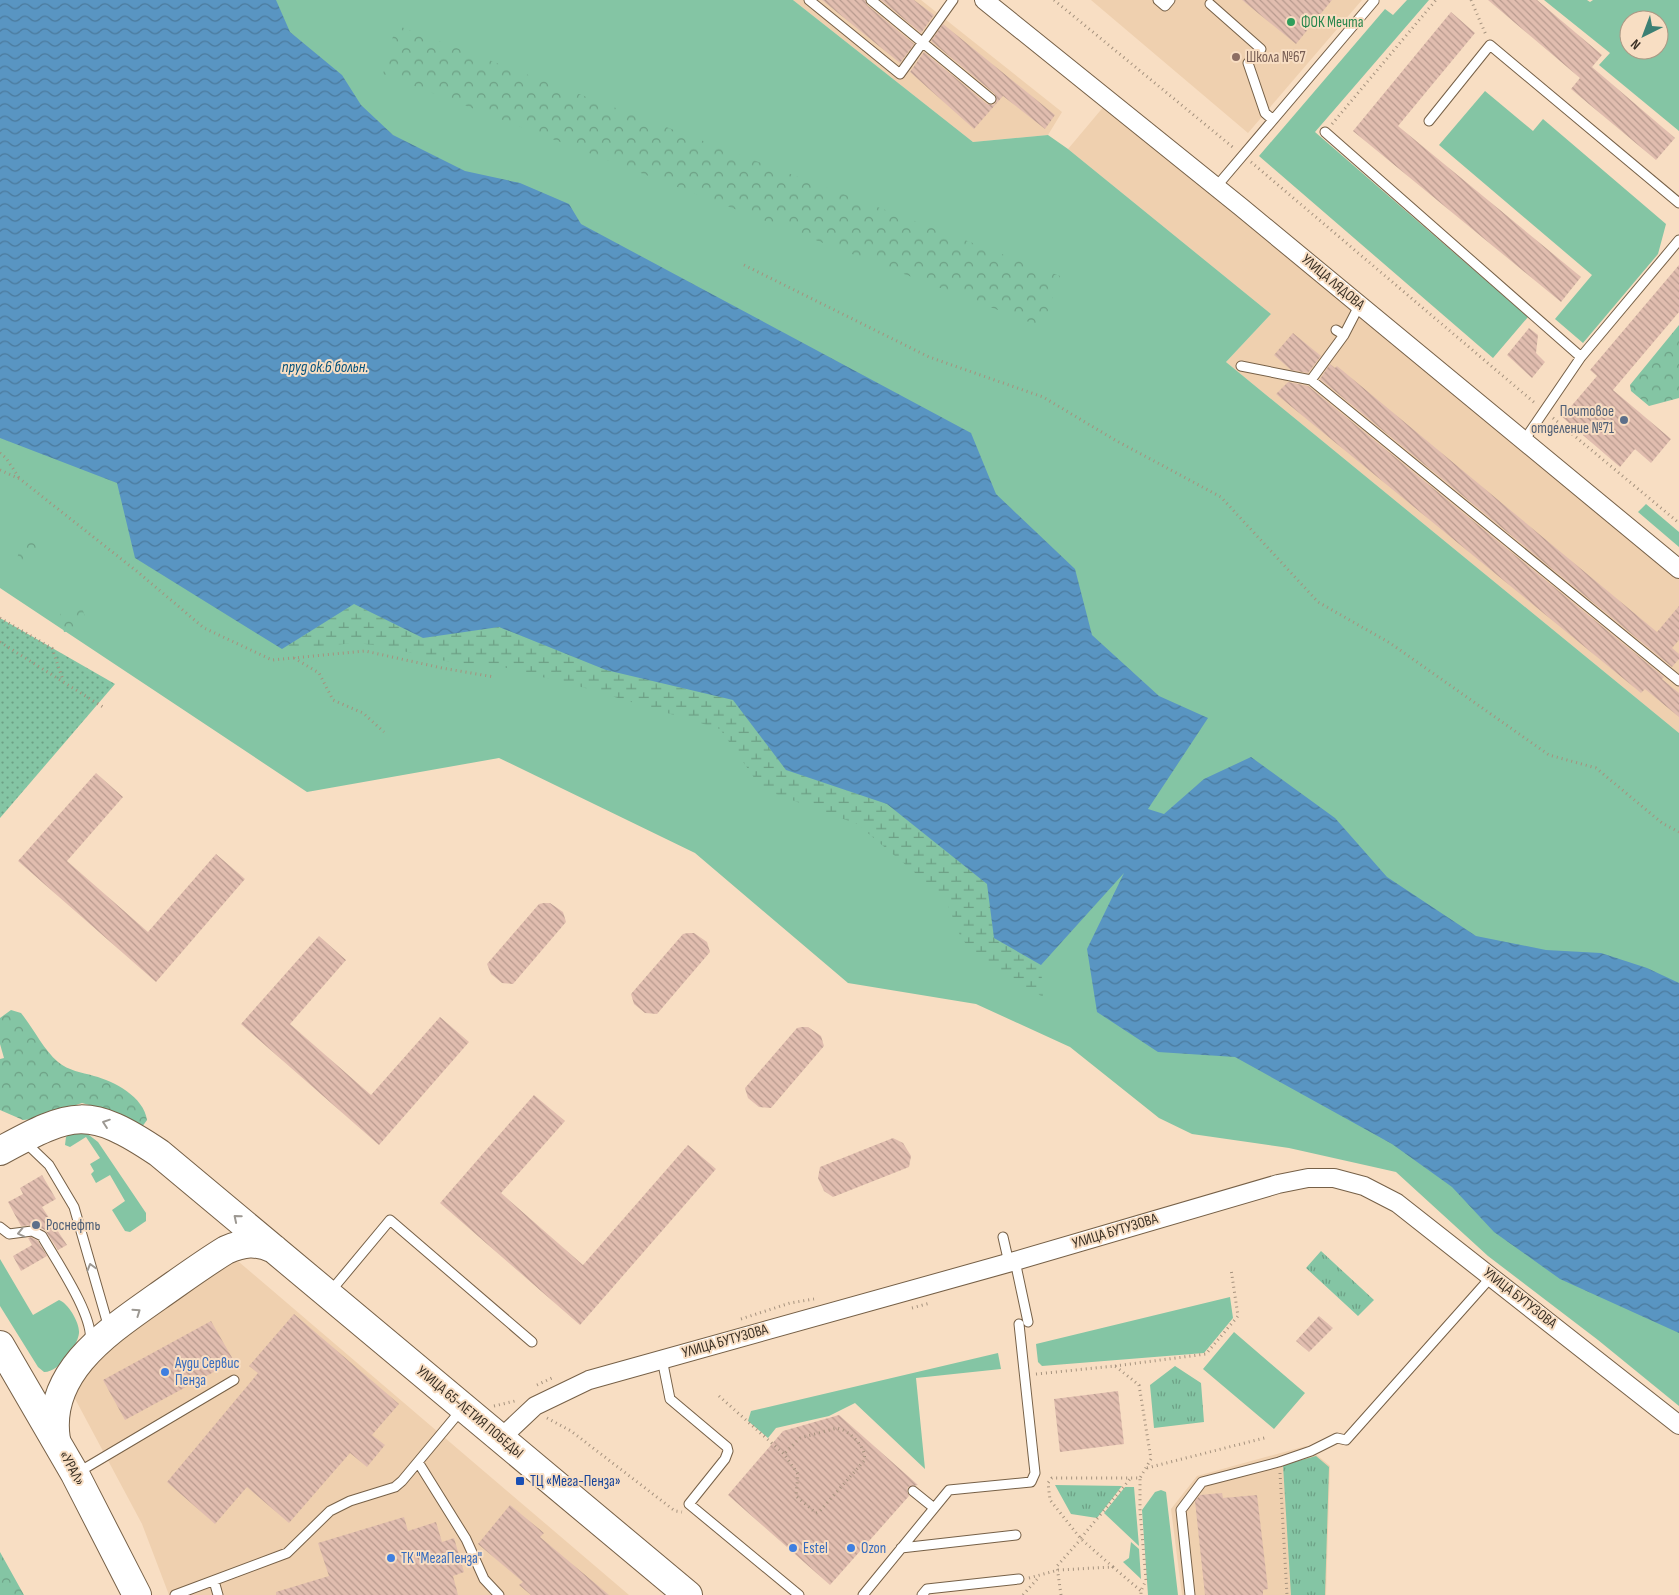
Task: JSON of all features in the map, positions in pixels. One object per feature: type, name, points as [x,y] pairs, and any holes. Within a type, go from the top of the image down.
[{"type":"main road","name":"УЛИЦА 65-ЛЕТИЯ ПОБЕДЫ","points":[[11,1145],[48,1126],[65,1121],[97,1120],[112,1124],[160,1153],[501,1438],[677,1589]]},
{"type":"main road","points":[[24,1401],[81,1360],[109,1331],[226,1250],[248,1242],[274,1249]]},
{"type":"main road","name":"«УРАЛ»","points":[[0,1345],[61,1482],[133,1591]]},
{"type":"main road","points":[[56,1440],[53,1420],[57,1402],[81,1360]]},
{"type":"main road","name":"«УРАЛ»","points":[[0,1377],[24,1401],[56,1440],[133,1591]]},
{"type":"street","name":"УЛИЦА ЛЯДОВА","points":[[984,0],[1360,304],[1523,442],[1679,568]]},
{"type":"street","name":"УЛИЦА БУТУЗОВА","points":[[501,1438],[535,1406],[589,1380],[1012,1262],[1250,1191],[1308,1178],[1334,1178],[1364,1186],[1397,1203],[1679,1424]]},
{"type":"lane","points":[[809,0],[900,74],[953,0]]},
{"type":"lane","points":[[871,0],[991,99]]},
{"type":"lane","points":[[1158,0],[1165,6],[1170,0]]},
{"type":"lane","points":[[1216,187],[1375,0]]},
{"type":"lane","points":[[1210,4],[1261,49],[1248,63],[1265,113],[1272,119]]},
{"type":"lane","points":[[1429,121],[1490,45],[1679,203]]},
{"type":"lane","points":[[1326,132],[1581,357]]},
{"type":"lane","points":[[1523,442],[1581,357],[1679,240]]},
{"type":"lane","points":[[1311,380],[1344,335],[1360,304]]},
{"type":"lane","points":[[1336,330],[1344,335]]},
{"type":"lane","points":[[1241,366],[1311,380],[1679,681]]},
{"type":"lane","points":[[11,1145],[50,1165],[74,1207],[109,1331]]},
{"type":"lane","points":[[328,1294],[390,1220],[532,1342]]},
{"type":"lane","points":[[0,1227],[9,1234],[32,1230],[42,1236],[89,1320],[91,1340],[81,1360]]},
{"type":"lane","points":[[1003,1237],[1012,1262],[1028,1322]]},
{"type":"lane","points":[[1190,1595],[1182,1510],[1202,1482],[1279,1462],[1311,1451],[1336,1438],[1346,1440],[1492,1276]]},
{"type":"lane","points":[[862,1595],[949,1490],[1031,1482],[1033,1480],[1035,1473],[1019,1324]]},
{"type":"lane","points":[[662,1359],[670,1399],[727,1447],[728,1451],[725,1459],[689,1504],[799,1595]]},
{"type":"lane","points":[[75,1474],[234,1380]]},
{"type":"lane","points":[[175,1595],[286,1553],[330,1511],[350,1501],[395,1487],[464,1407]]},
{"type":"lane","points":[[418,1462],[466,1538],[484,1579],[499,1595]]},
{"type":"lane","points":[[913,1490],[934,1508]]},
{"type":"lane","points":[[902,1548],[1016,1535]]},
{"type":"lane","points":[[922,1595],[927,1589],[1020,1579]]},
{"type":"lane","points":[[214,1581],[218,1595]]},
{"type":"path","points":[[1054,0],[1242,155],[1679,523]]},
{"type":"path","points":[[1326,132],[1436,0]]},
{"type":"path","points":[[1471,0],[1490,45]]},
{"type":"path","points":[[744,265],[929,357],[1042,397],[1221,497],[1318,602],[1390,643],[1549,755],[1596,768],[1662,823],[1679,832]]},
{"type":"path","points":[[0,453],[6,458],[20,479]]},
{"type":"path","points":[[0,470],[20,479],[139,573],[204,628],[272,660],[365,651],[442,668],[494,676]]},
{"type":"path","points":[[0,618],[52,648],[63,680]]},
{"type":"path","points":[[0,642],[103,707]]},
{"type":"path","points":[[294,658],[319,673],[333,700],[363,713],[384,732]]},
{"type":"path","points":[[1024,1375],[1206,1354],[1238,1316],[1231,1269]]},
{"type":"path","points":[[911,1309],[927,1305],[935,1300]]},
{"type":"path","points":[[1115,1366],[1140,1388],[1151,1455],[1140,1478],[1140,1511],[1146,1580],[1141,1593],[1081,1538],[1050,1500],[1049,1480],[1054,1478],[1140,1478]]},
{"type":"path","points":[[719,1396],[784,1454],[798,1474],[796,1496],[818,1513],[864,1461],[865,1453],[864,1448],[842,1429],[837,1428],[800,1438],[784,1454]]},
{"type":"path","points":[[464,1407],[501,1406],[518,1398]]},
{"type":"path","points":[[551,1412],[545,1417],[571,1431],[675,1511],[680,1512],[689,1504]]},
{"type":"path","points":[[1146,1468],[1268,1437]]},
{"type":"path","points":[[1279,1462],[1287,1595]]},
{"type":"path","points":[[1061,1595],[1057,1566],[1130,1479]]},
{"type":"path","points":[[1020,1579],[1058,1570],[1114,1567]]},
{"type":"path","points":[[1024,1595],[1039,1576]]},
{"type":"shaded area","points":[[793,0],[921,0],[1062,112],[1048,135],[973,142]]},
{"type":"shaded area","name":"Школа №67","points":[[1091,0],[1362,0],[1248,133]]},
{"type":"shaded area","points":[[1105,105],[1679,576],[1679,733],[1226,362],[1271,314],[1068,149]]},
{"type":"shaded area","points":[[227,1260],[239,1262],[629,1595],[169,1595],[142,1524],[73,1395],[111,1336]]},
{"type":"shaded area","points":[[1306,1446],[1330,1466],[1326,1595],[1182,1595],[1171,1509],[1197,1476]]},
{"type":"green space","points":[[0,0],[793,0],[973,142],[1048,135],[1068,149],[1271,314],[1226,362],[1679,733],[1679,1406],[1598,1340],[1488,1256],[1396,1172],[1289,1148],[1192,1134],[1159,1118],[1070,1047],[976,1004],[848,983],[695,853],[499,758],[307,792],[0,588]]},
{"type":"green space","points":[[1407,0],[1429,0],[1315,132],[1528,317],[1493,358],[1259,156],[1385,9],[1393,15]]},
{"type":"green space","points":[[1544,0],[1587,0],[1590,2],[1593,0],[1679,0],[1679,131],[1599,65],[1610,53]]},
{"type":"green space","points":[[396,25],[1060,276],[1042,327],[383,74]]},
{"type":"green space","points":[[1485,91],[1533,131],[1543,119],[1666,224],[1658,254],[1583,343],[1555,319],[1592,275],[1439,145]]},
{"type":"green space","points":[[1679,325],[1679,398],[1649,406],[1631,391],[1630,385]]},
{"type":"green space","points":[[1646,504],[1679,532],[1679,547],[1638,512]]},
{"type":"green space","points":[[21,541],[38,542],[39,555],[15,569]]},
{"type":"green space","points":[[354,604],[423,638],[499,627],[606,670],[733,700],[786,770],[887,804],[987,884],[994,938],[1041,965],[1043,997],[982,962],[961,938],[945,898],[857,824],[762,789],[720,729],[585,688],[503,667],[450,662],[381,646],[357,643],[282,649]]},
{"type":"green space","points":[[81,605],[89,628],[64,632],[60,614]]},
{"type":"green space","points":[[0,618],[115,684],[0,818]]},
{"type":"green space","points":[[11,1010],[21,1013],[48,1051],[62,1065],[102,1078],[119,1086],[134,1097],[145,1112],[147,1120],[142,1127],[100,1108],[82,1103],[34,1119],[23,1120],[0,1110],[0,1059],[4,1058],[0,1044],[0,1018]]},
{"type":"green space","points":[[85,1132],[98,1142],[146,1213],[146,1221],[130,1232],[125,1231],[112,1210],[125,1201],[110,1175],[96,1183],[91,1174],[94,1171],[90,1164],[100,1158],[86,1137],[70,1147],[65,1145],[66,1137],[71,1133]]},
{"type":"green space","points":[[1321,1251],[1374,1300],[1358,1316],[1306,1268]]},
{"type":"green space","points":[[0,1259],[33,1315],[59,1300],[70,1309],[75,1319],[79,1333],[75,1345],[61,1364],[49,1371],[44,1372],[38,1367],[0,1306]]},
{"type":"green space","points":[[1230,1297],[1233,1318],[1204,1353],[1042,1366],[1038,1362],[1036,1344]]},
{"type":"green space","points":[[1234,1332],[1305,1393],[1274,1429],[1203,1369]]},
{"type":"green space","points":[[998,1353],[1001,1369],[916,1378],[925,1469],[855,1403],[829,1416],[776,1428],[768,1438],[748,1421],[751,1411]]},
{"type":"green space","points":[[1175,1366],[1201,1383],[1204,1422],[1154,1428],[1150,1385]]},
{"type":"green space","points":[[1316,1456],[1329,1467],[1325,1595],[1291,1595],[1283,1465]]},
{"type":"green space","points":[[1055,1485],[1122,1486],[1097,1518],[1071,1514]]},
{"type":"green space","points":[[1125,1487],[1134,1487],[1139,1546],[1104,1513]]},
{"type":"green space","points":[[1161,1490],[1166,1492],[1178,1595],[1148,1595],[1142,1510],[1155,1492]]},
{"type":"green space","points":[[1131,1542],[1139,1549],[1141,1579],[1123,1562],[1129,1558]]},
{"type":"green space","points":[[0,1552],[24,1595],[0,1595]]},
{"type":"water","name":"пруд ок.6 больн.","points":[[0,0],[276,0],[290,32],[342,75],[361,105],[393,135],[465,171],[520,183],[569,204],[581,224],[971,433],[996,494],[1075,569],[1092,635],[1159,696],[1208,718],[1148,809],[1164,814],[1204,779],[1251,757],[1335,818],[1387,877],[1476,936],[1546,950],[1601,953],[1647,968],[1679,983],[1679,1333],[1560,1279],[1494,1232],[1452,1187],[1392,1144],[1235,1057],[1158,1052],[1097,1012],[1087,949],[1124,873],[1041,965],[994,938],[987,884],[887,804],[786,770],[733,700],[606,670],[499,627],[423,638],[354,604],[282,649],[135,558],[117,483],[0,438]]},
{"type":"building","points":[[822,0],[865,0],[867,5],[914,44],[900,63]]},
{"type":"building","points":[[881,0],[914,0],[934,15],[921,33]]},
{"type":"building","name":"ФОК Мечта","points":[[1242,0],[1332,0],[1296,44]]},
{"type":"building","points":[[1488,0],[1537,0],[1602,55],[1592,67],[1675,138],[1656,160],[1571,89],[1580,78]]},
{"type":"building","points":[[1451,12],[1475,33],[1398,126],[1581,277],[1561,302],[1353,131]]},
{"type":"building","points":[[943,24],[1055,115],[1045,129],[1003,96],[974,129],[910,72],[924,52],[987,104],[993,105],[996,103],[995,94],[931,41]]},
{"type":"building","points":[[1679,265],[1679,312],[1613,390],[1671,439],[1651,463],[1635,449],[1620,467],[1562,417],[1597,376],[1590,370]]},
{"type":"building","points":[[1529,328],[1538,335],[1536,353],[1545,362],[1532,378],[1507,355]]},
{"type":"building","points":[[1293,333],[1321,356],[1308,373],[1291,370],[1274,355]]},
{"type":"building","points":[[1330,364],[1335,368],[1337,366],[1657,632],[1679,606],[1679,640],[1672,648],[1679,654],[1679,659],[1672,667],[1320,379]]},
{"type":"building","points":[[1288,382],[1308,386],[1664,677],[1662,679],[1679,693],[1679,717],[1645,689],[1641,693],[1276,394]]},
{"type":"building","points":[[96,773],[123,797],[67,861],[148,932],[216,854],[245,879],[156,982],[18,861]]},
{"type":"building","points":[[550,903],[563,912],[566,922],[513,984],[502,983],[491,974],[487,964],[539,904]]},
{"type":"building","points":[[694,933],[707,942],[710,952],[657,1014],[645,1013],[634,1004],[631,994],[683,934]]},
{"type":"building","points":[[319,936],[346,960],[290,1024],[371,1095],[440,1017],[469,1042],[379,1145],[241,1024]]},
{"type":"building","points":[[808,1027],[821,1036],[824,1046],[771,1108],[759,1107],[748,1098],[745,1088],[797,1028]]},
{"type":"building","points":[[534,1095],[565,1121],[501,1193],[583,1265],[688,1145],[716,1169],[580,1325],[440,1203]]},
{"type":"building","points":[[893,1138],[903,1143],[911,1156],[909,1167],[833,1197],[824,1191],[818,1178],[820,1167]]},
{"type":"building","name":"Роснефть","points":[[42,1175],[56,1199],[42,1207],[67,1245],[58,1250],[45,1230],[34,1225],[21,1226],[8,1202],[23,1194],[20,1188]]},
{"type":"building","points":[[31,1237],[38,1241],[47,1256],[21,1271],[13,1256],[32,1245],[28,1238]]},
{"type":"building","points":[[294,1314],[399,1404],[372,1435],[385,1445],[367,1467],[350,1453],[289,1523],[247,1487],[215,1524],[167,1482],[258,1373],[249,1366]]},
{"type":"building","points":[[1319,1316],[1333,1328],[1309,1352],[1296,1341]]},
{"type":"building","name":"Ауди Сервис Пенза","points":[[211,1321],[234,1361],[125,1420],[103,1380]]},
{"type":"building","points":[[1118,1391],[1124,1444],[1060,1452],[1054,1399]]},
{"type":"building","points":[[839,1415],[918,1485],[908,1487],[909,1496],[830,1585],[728,1495],[783,1431]]},
{"type":"building","points":[[1222,1493],[1223,1498],[1257,1495],[1268,1589],[1263,1590],[1263,1595],[1205,1595],[1195,1501],[1200,1495]]},
{"type":"building","points":[[510,1505],[544,1533],[540,1537],[609,1595],[531,1595],[519,1585],[523,1582],[478,1544]]},
{"type":"building","name":"ТК \"МегаПенза\"","points":[[404,1517],[408,1531],[436,1522],[442,1542],[454,1538],[464,1572],[453,1576],[458,1595],[276,1595],[276,1592],[329,1576],[318,1543]]},
{"type":"place","name":"ФОК Мечта","points":[[1291,22]]},
{"type":"place","name":"Школа №67","points":[[1236,57]]},
{"type":"place","name":"Почтовое отделение №71","points":[[1624,420]]},
{"type":"place","name":"Роснефть","points":[[36,1225]]},
{"type":"place","name":"Ауди Сервис Пенза","points":[[165,1372]]},
{"type":"place","name":"ТЦ «Мега-Пенза»","points":[[520,1481]]},
{"type":"place","name":"Estel","points":[[793,1548]]},
{"type":"place","name":"Ozon","points":[[851,1548]]},
{"type":"place","name":"ТК \"МегаПенза\"","points":[[391,1558]]}]
